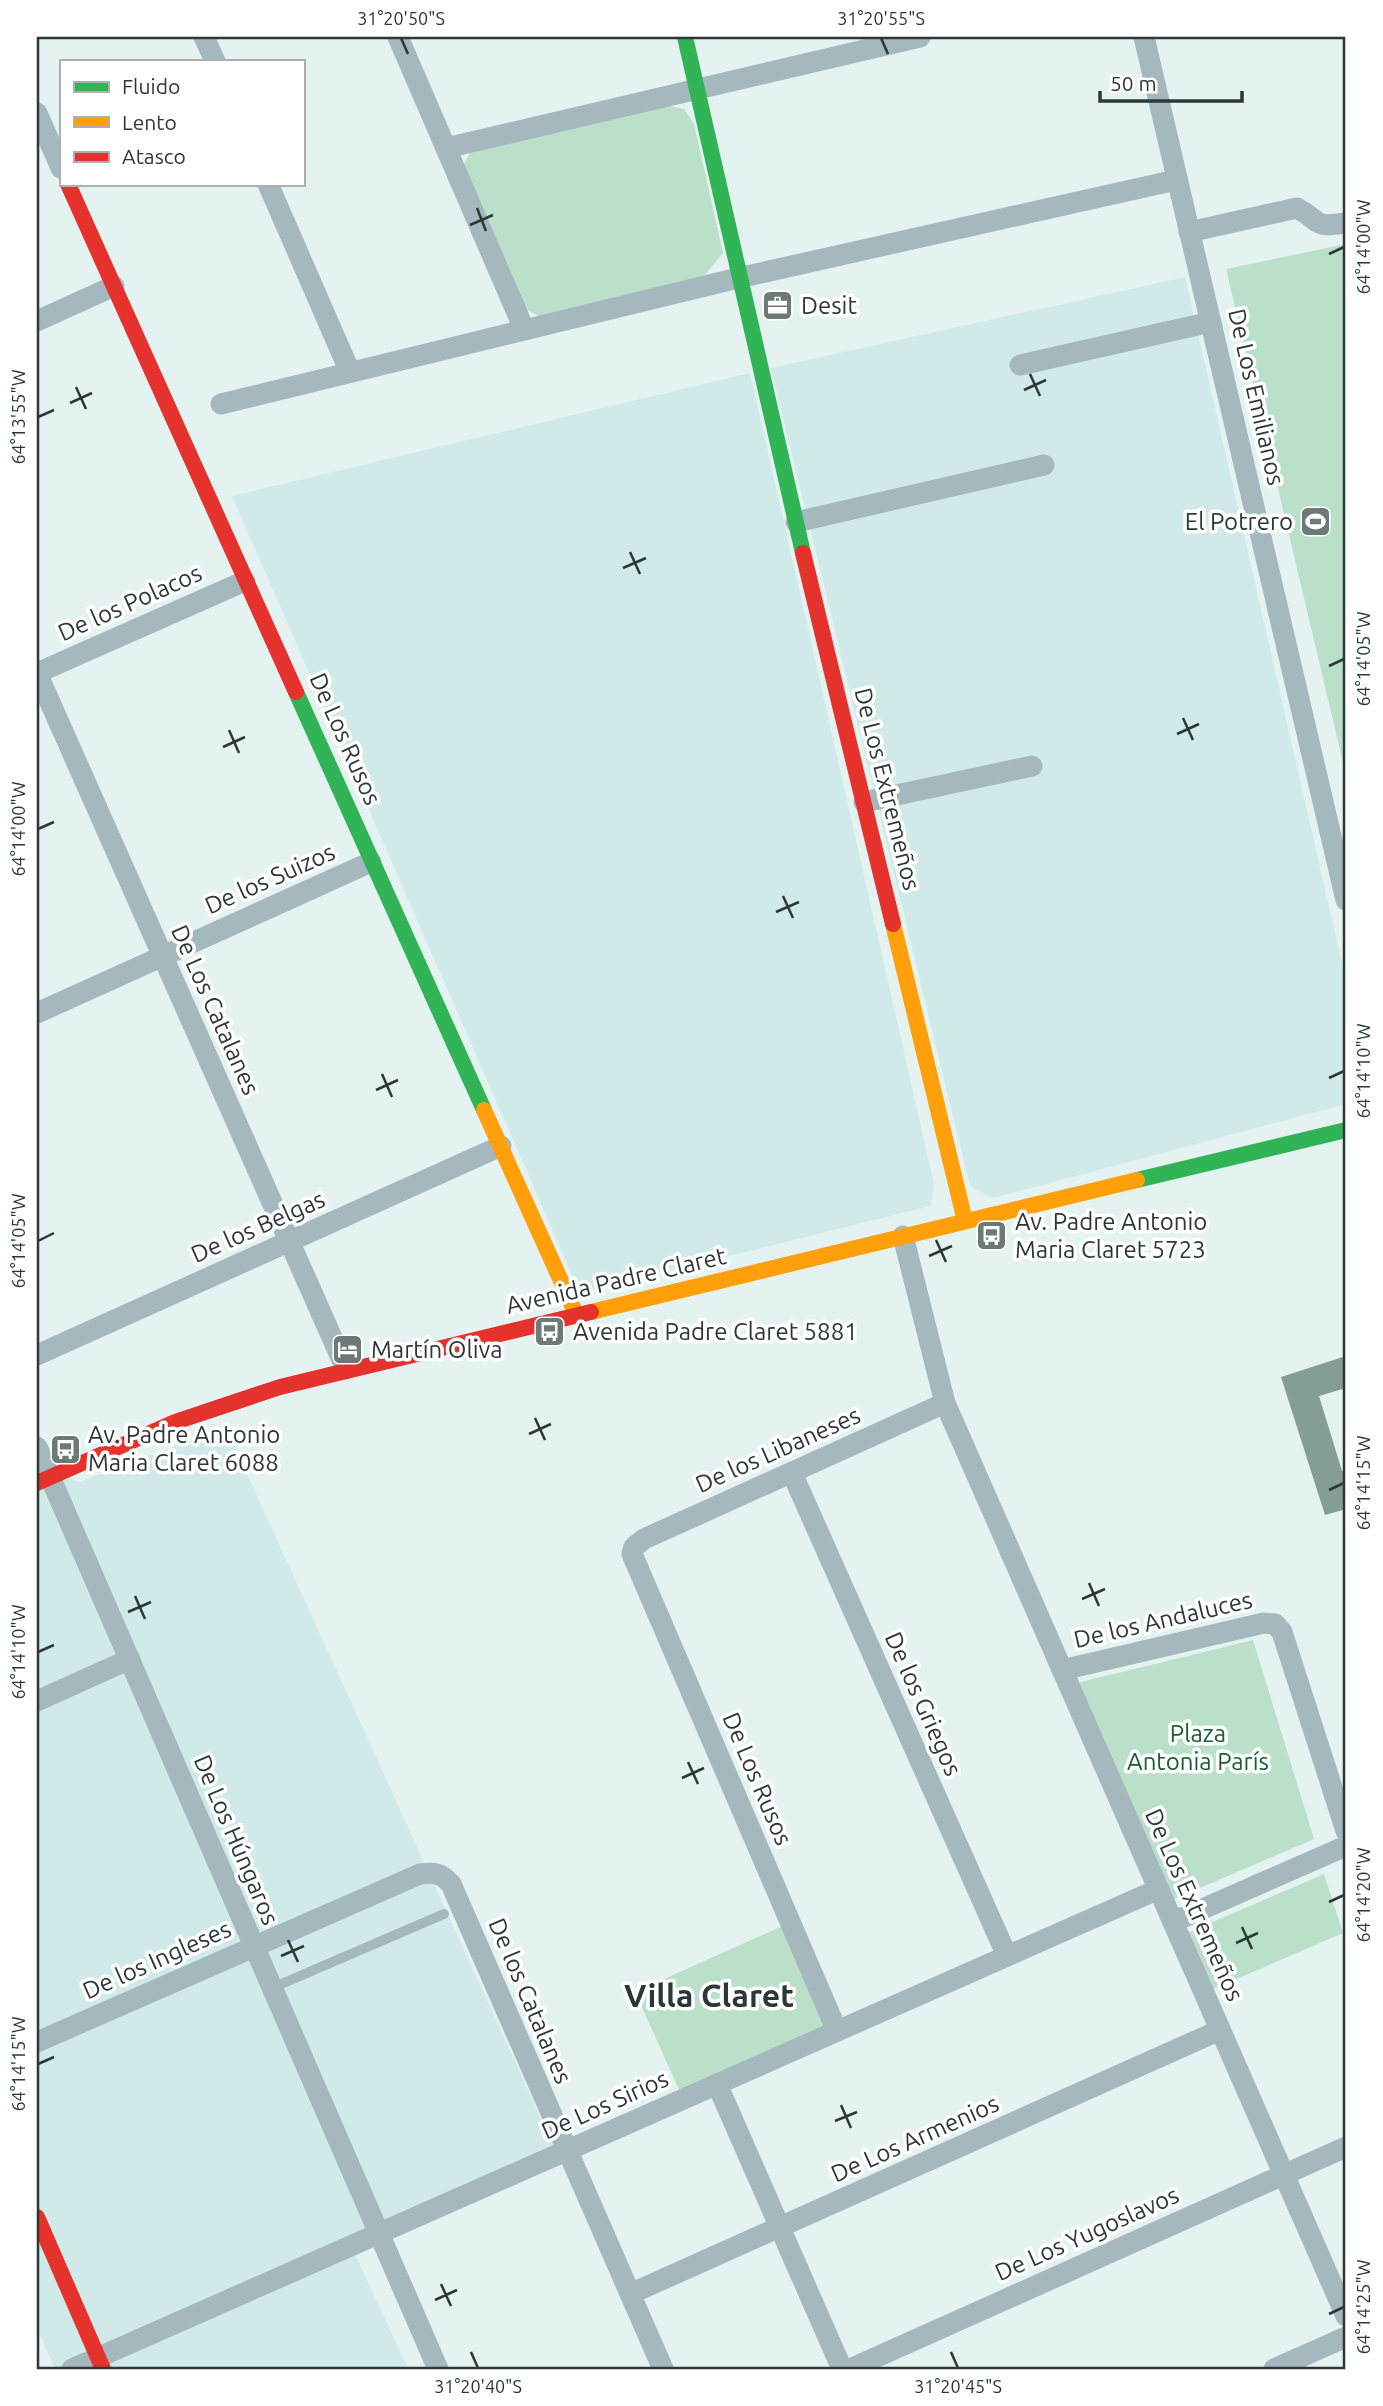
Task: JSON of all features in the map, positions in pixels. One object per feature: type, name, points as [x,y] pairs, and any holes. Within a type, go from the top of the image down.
[{"type":"street","points":[[204,37],[215,60]]},
{"type":"street","points":[[398,37],[524,329]]},
{"type":"street","name":"De Los Extremeños","points":[[685,37],[759,370],[965,1221]]},
{"type":"street","points":[[446,148],[915,37]]},
{"type":"street","name":"De Los Emilianos","points":[[1144,37],[1346,900]]},
{"type":"street","points":[[37,113],[60,166]]},
{"type":"street","points":[[220,404],[738,278],[1176,180]]},
{"type":"street","name":"De Los Rusos","points":[[69,186],[576,1314]]},
{"type":"street","points":[[269,186],[350,372]]},
{"type":"street","points":[[1189,232],[1297,208],[1314,223],[1325,226],[1346,223]]},
{"type":"street","points":[[37,321],[114,286]]},
{"type":"street","points":[[1020,365],[1211,322]]},
{"type":"street","points":[[796,522],[1044,465]]},
{"type":"street","name":"De los Polacos","points":[[37,673],[245,581]]},
{"type":"street","name":"De Los Catalanes","points":[[37,673],[346,1369]]},
{"type":"street","points":[[863,802],[1032,766]]},
{"type":"street","name":"De los Suizos","points":[[37,1013],[371,862]]},
{"type":"street","name":"Avenida Padre Claret","points":[[43,1480],[174,1422],[233,1401],[346,1369],[1346,1130]]},
{"type":"street","name":"De los Belgas","points":[[37,1355],[501,1146]]},
{"type":"street","name":"De Los Extremeños","points":[[903,1236],[945,1404],[1346,2316]]},
{"type":"street","name":"De los Libaneses","points":[[634,1547],[644,1539],[945,1404]]},
{"type":"street","name":"De Los Húngaros","points":[[37,1447],[43,1480],[130,1659],[438,2369]]},
{"type":"street","name":"De los Griegos","points":[[792,1473],[1007,1956]]},
{"type":"street","name":"De Los Rusos","points":[[634,1547],[632,1554],[636,1567],[837,2031]]},
{"type":"street","name":"De los Andaluces","points":[[1062,1670],[1264,1623],[1275,1624],[1282,1632],[1346,1831]]},
{"type":"street","points":[[37,1701],[130,1659]]},
{"type":"street","points":[[1173,1922],[1346,1846]]},
{"type":"street","name":"De los Ingleses","points":[[37,2042],[420,1874],[434,1872],[443,1876],[450,1884]]},
{"type":"street","name":"De los Catalanes","points":[[450,1884],[663,2369]]},
{"type":"street","name":"De Los Sirios","points":[[72,2369],[101,2364],[378,2234],[1159,1889]]},
{"type":"street","name":"De Los Armenios","points":[[630,2294],[1220,2030]]},
{"type":"street","points":[[717,2084],[842,2369]]},
{"type":"street","name":"De Los Yugoslavos","points":[[850,2369],[1346,2147]]},
{"type":"street","points":[[37,2217],[101,2364]]},
{"type":"street","points":[[1274,2369],[1346,2337]]},
{"type":"lane","points":[[272,1988],[444,1914]]},
{"type":"shaded area","points":[[1185,277],[1346,981],[1346,1104],[993,1198],[970,1186],[771,368]]},
{"type":"shaded area","points":[[750,373],[934,1184],[931,1206],[580,1293],[232,496]]},
{"type":"shaded area","points":[[226,1428],[553,2145],[348,2239],[408,2369],[55,2369],[37,2328],[37,1460],[79,1482]]},
{"type":"green space","points":[[665,105],[684,109],[694,124],[723,253],[704,276],[540,317],[522,307],[462,168],[470,153]]},
{"type":"green space","name":"El Potrero","points":[[1346,244],[1346,775],[1226,269]]},
{"type":"green space","name":"Plaza Antonia París","points":[[1253,1640],[1314,1839],[1172,1900],[1077,1683]]},
{"type":"green space","points":[[1324,1874],[1343,1933],[1211,1990],[1187,1933]]},
{"type":"green space","points":[[787,1924],[831,2028],[682,2096],[635,1992]]},
{"type":"building","points":[[1346,1356],[1346,1388],[1319,1396],[1342,1471],[1346,1470],[1346,1509],[1325,1515],[1281,1377]]},
{"type":"traffic: fast","points":[[685,37],[803,553]]},
{"type":"traffic: fast","points":[[296,692],[484,1110]]},
{"type":"traffic: fast","points":[[1137,1180],[1346,1130]]},
{"type":"traffic: slow","points":[[893,924],[965,1221]]},
{"type":"traffic: slow","points":[[484,1110],[576,1314]]},
{"type":"traffic: slow","points":[[591,1312],[1137,1180]]},
{"type":"traffic: jam","points":[[69,186],[296,692]]},
{"type":"traffic: jam","points":[[803,553],[893,924]]},
{"type":"traffic: jam","points":[[37,1483],[175,1422],[280,1387],[591,1312]]},
{"type":"traffic: jam","points":[[37,2217],[103,2369]]},
{"type":"place","name":"Desit","points":[[778,306]]},
{"type":"place","name":"El Potrero","points":[[1316,522]]},
{"type":"place","name":"Av. Padre Antonio Maria Claret 5723","points":[[992,1236]]},
{"type":"place","name":"Avenida Padre Claret 5881","points":[[550,1332]]},
{"type":"place","name":"Martín Oliva","points":[[348,1350]]},
{"type":"place","name":"Av. Padre Antonio Maria Claret 6088","points":[[65,1449]]},
{"type":"district","name":"Villa Claret","points":[[709,1996]]}]
